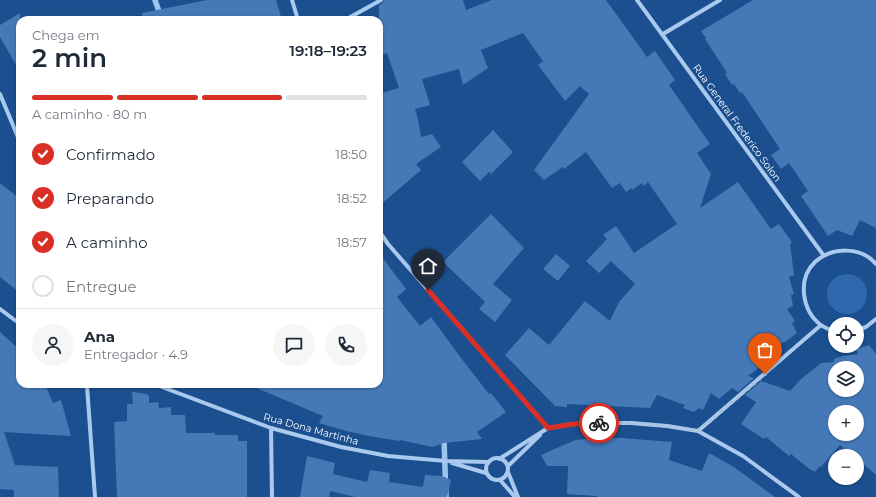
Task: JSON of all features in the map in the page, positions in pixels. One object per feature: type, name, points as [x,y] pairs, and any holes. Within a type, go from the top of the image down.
[{"type":"street","points":[[292,0],[297,16]]},
{"type":"street","points":[[352,16],[381,0]]},
{"type":"street","name":"Rua General Frederico Solon","points":[[637,0],[824,256]]},
{"type":"street","points":[[663,34],[720,0]]},
{"type":"street","points":[[0,94],[16,132]]},
{"type":"street","points":[[383,237],[548,428]]},
{"type":"street","points":[[828,328],[821,325],[811,315],[805,303],[804,289],[807,275],[815,263],[824,256],[842,250],[858,252],[872,259],[876,264]]},
{"type":"street","points":[[0,309],[16,321]]},
{"type":"street","points":[[864,328],[876,319]]},
{"type":"street","points":[[698,431],[821,325]]},
{"type":"street","points":[[88,388],[95,497]]},
{"type":"street","name":"Rua Dona Martinha","points":[[165,388],[271,428],[341,447],[388,456],[446,461],[489,462]]},
{"type":"street","points":[[508,472],[505,477],[500,480],[495,480],[490,478],[486,473],[486,467],[489,462],[494,459],[499,459],[548,428],[589,423],[631,423],[667,426],[698,431],[743,456],[799,497]]},
{"type":"street","points":[[271,428],[272,497]]},
{"type":"street","points":[[508,466],[548,428]]},
{"type":"street","points":[[499,459],[504,461],[508,466],[508,472],[516,497]]},
{"type":"street","name":"Rua Dona Martinha","points":[[446,461],[486,473]]},
{"type":"street","points":[[500,480],[516,497]]},
{"type":"shaded area","points":[[847,274],[855,276],[861,280],[865,286],[867,294],[865,302],[861,308],[855,312],[847,314],[839,312],[833,308],[829,302],[827,294],[829,286],[833,280],[839,276]]},
{"type":"building","points":[[207,0],[276,0],[281,16],[142,16],[142,13]]},
{"type":"building","points":[[384,0],[463,0],[466,10],[492,0],[606,0],[647,57],[655,51],[675,80],[669,85],[710,144],[697,153],[711,174],[700,208],[738,182],[771,229],[779,224],[792,242],[790,244],[794,275],[789,277],[794,294],[791,295],[793,306],[787,309],[795,321],[792,323],[797,333],[755,362],[760,367],[748,376],[754,378],[738,392],[732,388],[719,399],[711,393],[703,410],[699,408],[694,412],[683,408],[685,405],[657,395],[650,408],[567,404],[567,407],[555,406],[505,355],[529,328],[549,345],[585,301],[610,321],[619,302],[635,284],[611,261],[599,273],[586,261],[607,239],[603,235],[616,226],[634,253],[677,224],[648,182],[644,186],[642,183],[626,192],[620,183],[612,188],[586,152],[564,169],[563,167],[544,180],[534,170],[589,94],[580,86],[565,101],[538,65],[543,61],[523,33],[481,50],[488,68],[463,85],[459,69],[422,79],[430,105],[415,109],[421,137],[432,134],[441,147],[416,164],[421,170],[383,203],[383,93],[399,88],[387,53],[383,54],[383,16],[379,16],[379,5],[383,3]]},
{"type":"building","points":[[753,0],[876,0],[876,228],[860,220],[852,236],[837,230],[828,236],[801,196],[808,191],[789,163],[781,169],[771,155],[780,149],[742,92],[740,93],[734,84],[732,85],[725,74],[727,73],[705,39],[706,38],[701,31]]},
{"type":"building","points":[[20,13],[20,16],[16,16],[16,65],[0,37],[0,25]]},
{"type":"building","points":[[493,130],[513,152],[491,174],[489,172],[480,181],[462,162]]},
{"type":"building","points":[[0,183],[16,196],[16,290],[0,277]]},
{"type":"building","points":[[491,214],[524,248],[493,284],[512,300],[495,322],[479,309],[485,302],[443,262]]},
{"type":"building","points":[[556,254],[570,266],[558,281],[543,269]]},
{"type":"building","points":[[383,258],[406,289],[397,297],[420,326],[431,317],[489,394],[491,393],[506,412],[477,432],[482,439],[444,443],[432,447],[346,431],[319,423],[323,416],[256,388],[383,388]]},
{"type":"building","points":[[0,332],[16,346],[16,388],[47,388],[53,403],[61,400],[71,436],[4,432],[15,465],[58,467],[59,497],[14,497],[14,490],[0,489]]},
{"type":"building","points":[[869,345],[876,354],[876,475],[864,465],[864,449],[845,449],[840,445],[837,449],[828,449],[828,459],[815,472],[791,454],[789,456],[766,437],[764,439],[741,424],[756,402],[745,395],[761,381],[790,391],[801,379],[821,363],[828,362],[828,397],[864,397],[864,361],[834,361],[834,359],[843,356],[864,353],[864,347]]},
{"type":"building","points":[[132,392],[149,395],[149,403],[158,402],[159,408],[171,407],[171,415],[185,415],[186,433],[238,435],[238,441],[247,441],[247,497],[117,497],[114,422],[127,421],[127,404],[133,404]]},
{"type":"building","points":[[593,438],[622,438],[672,442],[669,460],[702,471],[709,453],[734,467],[775,497],[597,497],[567,494],[568,466],[547,466],[541,455],[576,440]]},
{"type":"building","points":[[307,456],[335,463],[333,474],[367,482],[370,470],[390,473],[389,482],[423,487],[425,475],[442,476],[451,480],[447,497],[355,497],[330,491],[329,497],[300,497]]},
{"type":"waterway","points":[[155,0],[161,16]]},
{"type":"waterway","points":[[442,437],[444,439],[446,497]]},
{"type":"way so far","points":[[599,423],[631,423],[667,426],[698,431],[765,374]]},
{"type":"route","points":[[428,290],[548,428],[574,424],[599,423]]}]
